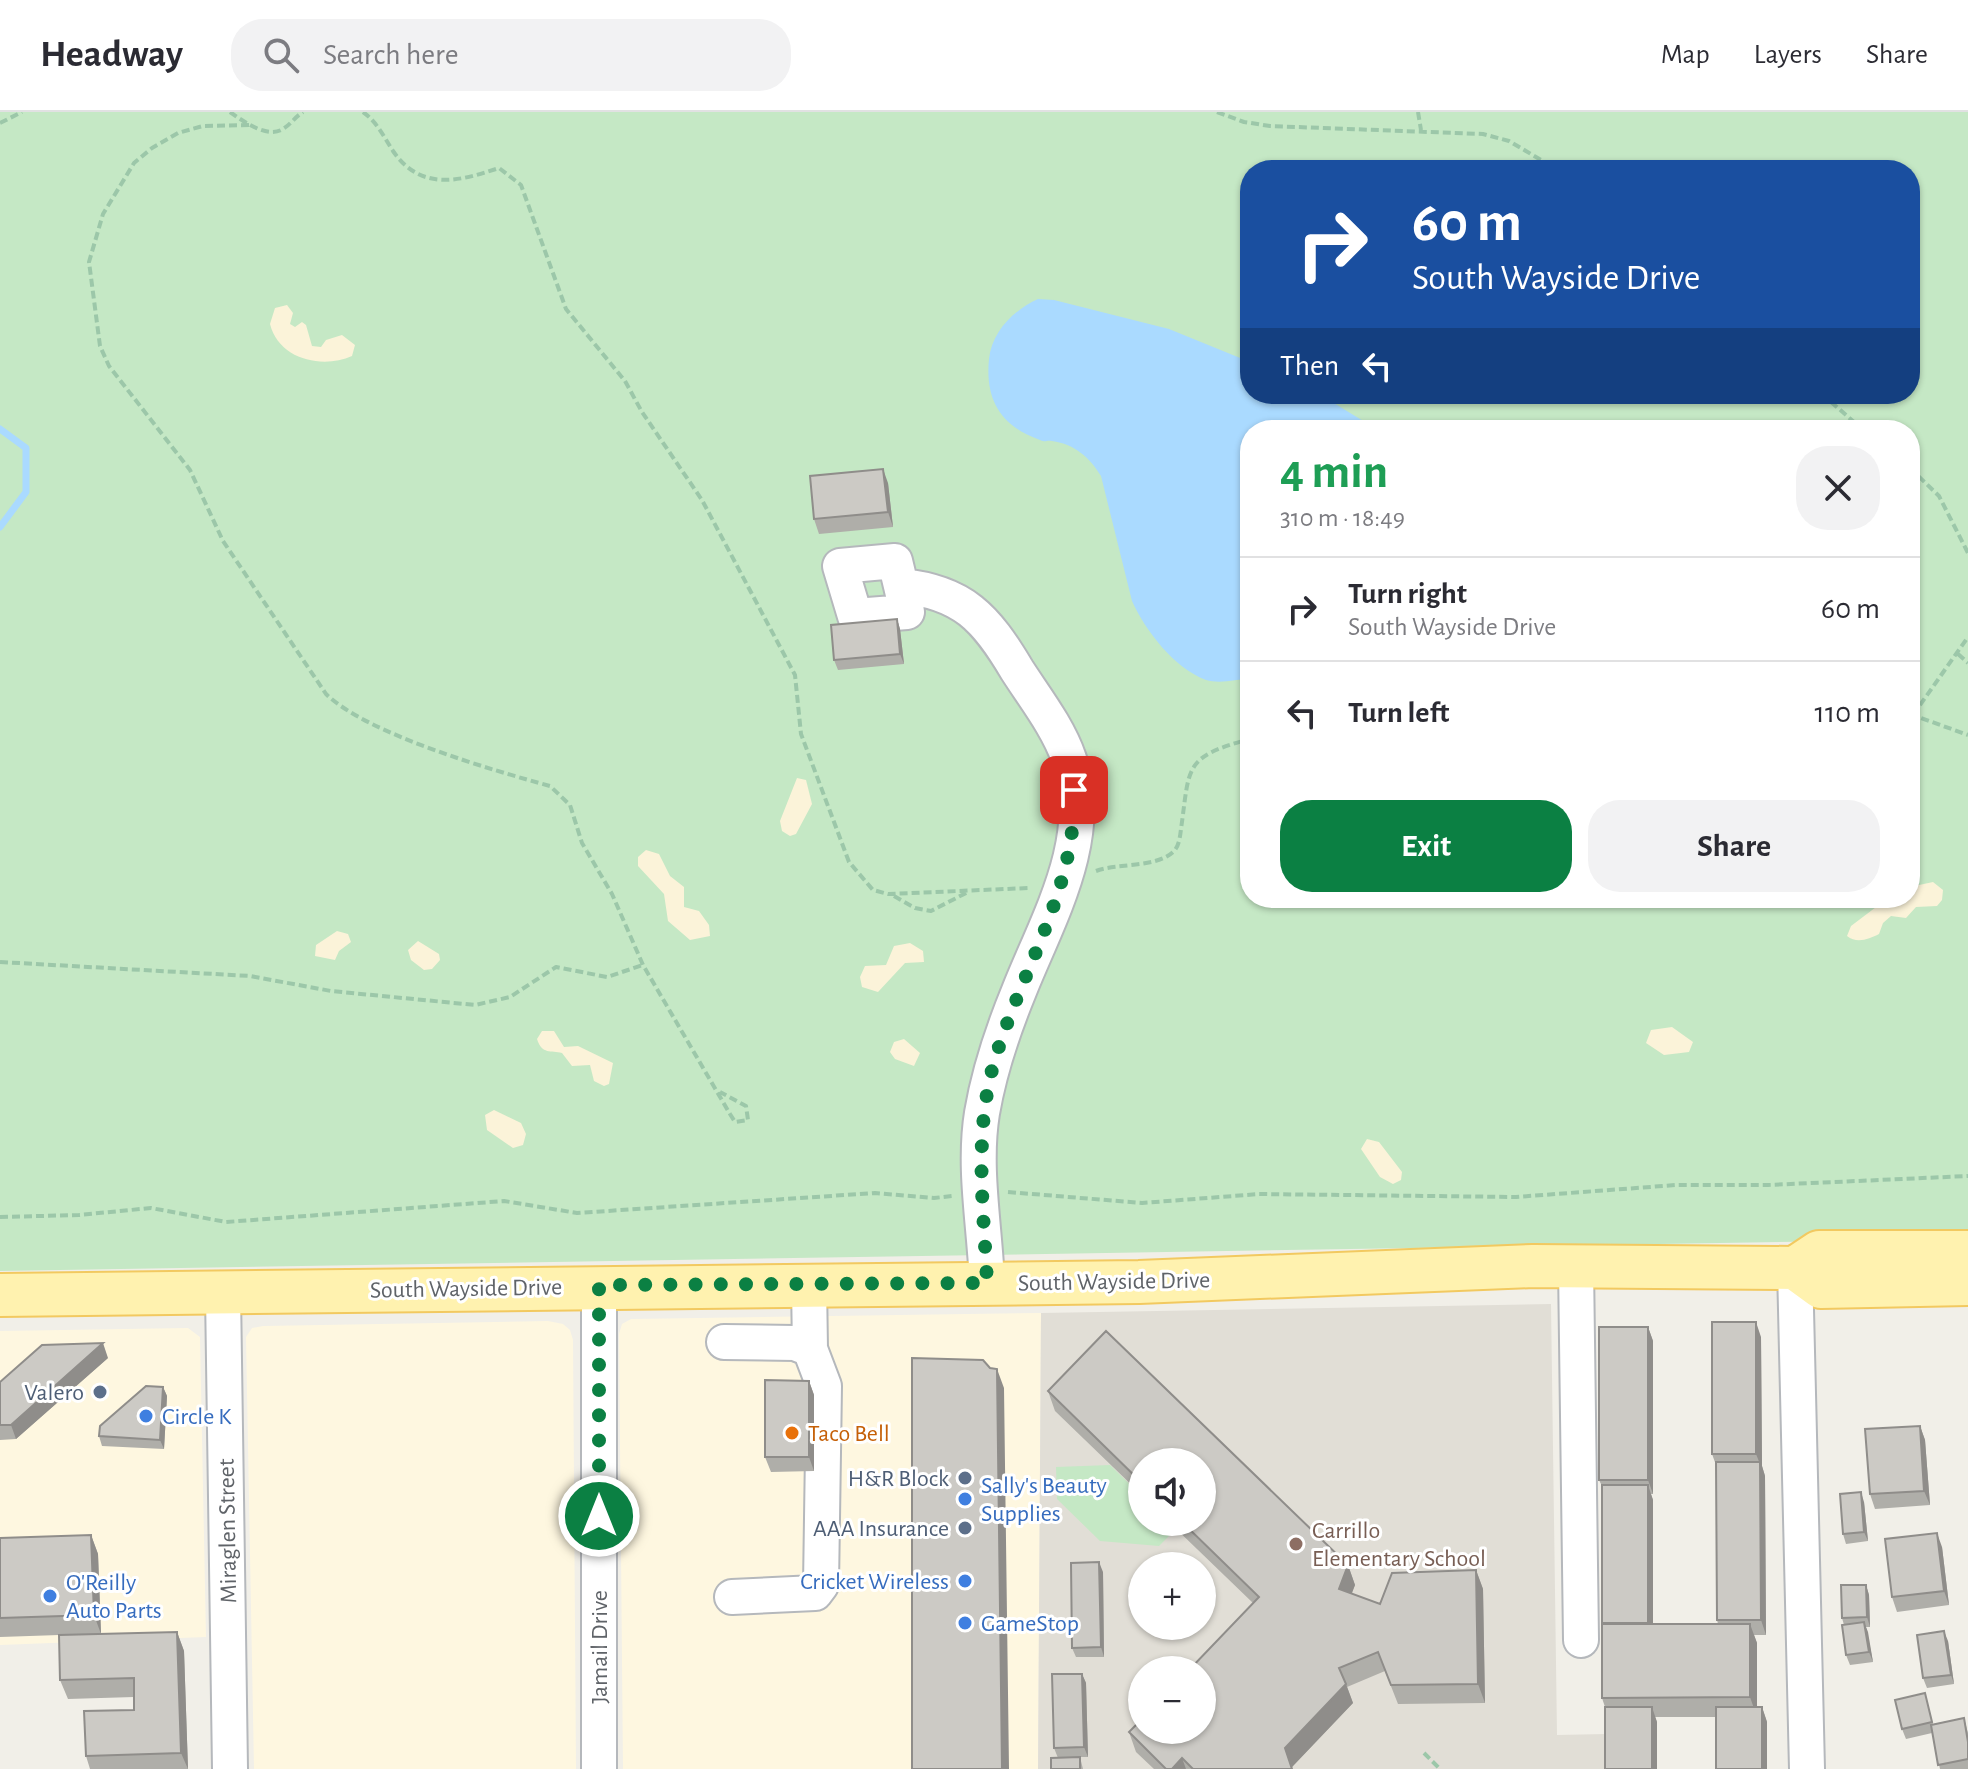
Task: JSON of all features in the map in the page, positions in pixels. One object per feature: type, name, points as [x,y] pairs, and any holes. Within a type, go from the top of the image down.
[{"type":"main road","points":[[1855,1269],[1968,1239]]},
{"type":"main road","name":"South Wayside Drive","points":[[0,1295],[599,1285],[1139,1282],[1576,1266],[1795,1268],[1821,1287],[1855,1269],[1968,1252]]},
{"type":"main road","name":"South Wayside Drive","points":[[1855,1269],[1968,1284]]},
{"type":"main road","points":[[1855,1269],[1943,1310],[1968,1311]]},
{"type":"street","points":[[901,586],[931,589],[957,599],[982,618],[1061,738],[1070,762],[1075,820],[1064,883],[1018,992],[992,1070],[982,1114],[979,1158],[987,1283]]},
{"type":"street","points":[[1576,1266],[1581,1640]]},
{"type":"street","points":[[1795,1268],[1807,1769]]},
{"type":"street","points":[[732,1597],[803,1596],[815,1593],[821,1585],[824,1386],[810,1349],[809,1284]]},
{"type":"street","name":"Jamail Drive","points":[[599,1285],[599,1769]]},
{"type":"street","name":"Miraglen Street","points":[[223,1293],[230,1769]]},
{"type":"street","points":[[724,1342],[795,1343],[810,1349]]},
{"type":"path","points":[[0,123],[22,112]]},
{"type":"path","points":[[230,112],[249,125]]},
{"type":"path","points":[[303,112],[281,131],[249,125],[203,126],[178,133],[134,163],[103,214],[89,262],[100,346],[109,366],[190,470],[223,541],[326,694],[360,719],[476,765],[550,786],[561,793],[570,805],[582,843],[612,894],[643,965],[735,1122],[748,1120],[746,1106],[720,1092]]},
{"type":"path","points":[[363,112],[407,167],[421,176],[448,183],[499,168],[521,185],[566,309],[625,381],[662,444],[702,500],[795,675],[801,734],[849,862],[873,890],[915,908],[931,911],[972,890]]},
{"type":"path","points":[[1217,112],[1244,122],[1270,126],[1483,134],[1509,141],[1541,160]]},
{"type":"path","points":[[1418,112],[1421,130]]},
{"type":"path","points":[[1833,404],[1852,420]]},
{"type":"path","points":[[1920,478],[1939,496],[1968,553]]},
{"type":"path","points":[[1920,704],[1968,637]]},
{"type":"path","points":[[1958,654],[1968,663]]},
{"type":"path","points":[[1920,718],[1968,735]]},
{"type":"path","points":[[888,894],[1064,883],[1105,868],[1161,858],[1173,852],[1180,838],[1185,791],[1194,763],[1216,749],[1240,742]]},
{"type":"path","points":[[0,962],[250,976],[331,991],[475,1005],[510,997],[556,967],[607,977],[643,965]]},
{"type":"path","points":[[0,1217],[79,1215],[151,1208],[226,1222],[504,1201],[547,1211],[577,1213],[875,1193],[934,1198],[982,1192],[1142,1203],[1259,1194],[1516,1197],[1676,1185],[1768,1185],[1968,1176]]},
{"type":"path","points":[[1424,1753],[1440,1769]]},
{"type":"shaded area","name":"Carrillo Elementary School","points":[[1551,1304],[1557,1735],[1606,1734],[1607,1769],[1038,1769],[1041,1313]]},
{"type":"shaded area","points":[[1041,1313],[1038,1769],[623,1769],[619,1334],[622,1324],[631,1319]]},
{"type":"shaded area","points":[[548,1321],[563,1324],[570,1330],[573,1340],[576,1769],[254,1769],[246,1337],[252,1328],[263,1326]]},
{"type":"shaded area","points":[[188,1328],[200,1337],[206,1637],[0,1645],[0,1331]]},
{"type":"green space","points":[[0,112],[1968,112],[1968,1239],[0,1271]]},
{"type":"green space","points":[[1110,1465],[1128,1482],[1128,1536],[1169,1536],[1159,1546],[1100,1541],[1057,1499],[1056,1467]]},
{"type":"sand","points":[[287,305],[293,313],[290,324],[295,327],[302,322],[306,325],[312,346],[321,347],[326,340],[342,335],[355,345],[352,356],[328,362],[316,361],[292,353],[283,346],[270,324],[275,308]]},
{"type":"sand","points":[[797,778],[806,780],[812,804],[796,834],[790,836],[782,831],[780,821]]},
{"type":"sand","points":[[646,850],[659,854],[670,876],[684,887],[684,907],[699,911],[709,925],[710,936],[690,940],[668,921],[664,894],[638,866],[638,857]]},
{"type":"sand","points":[[1933,882],[1943,890],[1942,900],[1937,906],[1920,907],[1920,885]]},
{"type":"sand","points":[[1875,908],[1915,908],[1906,918],[1891,916],[1883,923],[1879,934],[1867,939],[1855,940],[1847,936],[1851,926]]},
{"type":"sand","points":[[337,931],[348,934],[351,942],[339,951],[335,960],[315,956],[316,945]]},
{"type":"sand","points":[[418,941],[439,954],[440,960],[432,969],[424,970],[411,960],[408,950]]},
{"type":"sand","points":[[910,943],[923,951],[924,962],[905,963],[878,992],[862,987],[860,977],[865,966],[886,965],[894,946]]},
{"type":"sand","points":[[1672,1027],[1693,1042],[1689,1052],[1664,1055],[1646,1043],[1651,1030]]},
{"type":"sand","points":[[542,1031],[554,1031],[564,1047],[578,1046],[613,1063],[609,1084],[604,1086],[594,1081],[590,1065],[572,1066],[562,1053],[541,1048],[537,1039]]},
{"type":"sand","points":[[904,1039],[920,1053],[914,1066],[895,1059],[890,1052],[894,1042]]},
{"type":"sand","points":[[494,1110],[521,1123],[526,1134],[523,1145],[513,1148],[487,1130],[485,1115]]},
{"type":"sand","points":[[1367,1139],[1379,1142],[1402,1172],[1401,1180],[1393,1184],[1380,1177],[1361,1149]]},
{"type":"water","points":[[1038,299],[1054,300],[1169,329],[1240,358],[1240,404],[1335,404],[1362,420],[1240,420],[1240,679],[1206,680],[1183,667],[1162,647],[1132,601],[1097,469],[1075,449],[1026,434],[1005,419],[998,409],[988,373],[991,349],[999,331],[1021,309]]},
{"type":"building","points":[[883,469],[888,512],[814,519],[810,476]]},
{"type":"building","points":[[897,619],[900,654],[834,660],[831,625]]},
{"type":"building","points":[[1712,1322],[1756,1322],[1756,1454],[1712,1454]]},
{"type":"building","points":[[1599,1327],[1648,1327],[1648,1480],[1599,1480]]},
{"type":"building","points":[[1106,1331],[1348,1565],[1339,1589],[1380,1604],[1392,1573],[1476,1570],[1478,1684],[1391,1685],[1378,1652],[1339,1668],[1346,1684],[1285,1748],[1292,1769],[1193,1769],[1182,1758],[1172,1769],[1166,1769],[1141,1744],[1216,1744],[1216,1656],[1202,1656],[1259,1597],[1196,1536],[1216,1536],[1216,1448],[1128,1448],[1128,1469],[1048,1391]]},
{"type":"building","points":[[103,1343],[11,1425],[0,1425],[0,1382],[42,1345]]},
{"type":"building","points":[[912,1358],[983,1360],[990,1368],[997,1369],[1002,1769],[912,1769]]},
{"type":"building","name":"Taco Bell","points":[[765,1380],[809,1381],[809,1457],[765,1457]]},
{"type":"building","name":"Circle K","points":[[146,1386],[163,1387],[160,1440],[99,1436],[100,1426]]},
{"type":"building","points":[[1920,1426],[1924,1491],[1870,1494],[1865,1429]]},
{"type":"building","points":[[1716,1462],[1760,1462],[1761,1620],[1717,1620]]},
{"type":"building","points":[[1602,1485],[1648,1485],[1648,1623],[1602,1623]]},
{"type":"building","points":[[1861,1492],[1864,1532],[1843,1534],[1840,1494]]},
{"type":"building","points":[[1937,1533],[1944,1591],[1892,1597],[1885,1539]]},
{"type":"building","name":"O'Reilly Auto Parts","points":[[91,1535],[94,1615],[0,1618],[0,1538]]},
{"type":"building","points":[[1099,1562],[1101,1647],[1072,1648],[1071,1563]]},
{"type":"building","points":[[1841,1585],[1866,1585],[1867,1617],[1842,1618]]},
{"type":"building","points":[[1864,1622],[1869,1652],[1846,1655],[1842,1625]]},
{"type":"building","points":[[1602,1624],[1750,1624],[1750,1697],[1602,1698]]},
{"type":"building","points":[[1944,1631],[1951,1675],[1923,1678],[1917,1635]]},
{"type":"building","points":[[177,1632],[181,1753],[86,1756],[84,1711],[134,1710],[134,1678],[60,1680],[59,1635]]},
{"type":"building","points":[[1052,1674],[1082,1674],[1084,1747],[1054,1748]]},
{"type":"building","points":[[1925,1693],[1932,1722],[1902,1729],[1895,1700]]},
{"type":"building","points":[[1605,1707],[1652,1707],[1652,1769],[1605,1769]]},
{"type":"building","points":[[1716,1707],[1762,1707],[1762,1769],[1716,1769]]},
{"type":"building","points":[[1964,1718],[1968,1759],[1938,1765],[1931,1725]]},
{"type":"building","points":[[1080,1757],[1080,1769],[1051,1769],[1051,1758]]},
{"type":"waterway","points":[[0,429],[26,448],[26,492],[0,527]]},
{"type":"place","name":"Valero","points":[[100,1392]]},
{"type":"place","name":"Circle K","points":[[146,1416]]},
{"type":"place","name":"Taco Bell","points":[[792,1433]]},
{"type":"place","name":"H&R Block","points":[[965,1478]]},
{"type":"place","name":"Sally's Beauty Supplies","points":[[965,1499]]},
{"type":"place","name":"AAA Insurance","points":[[965,1528]]},
{"type":"place","name":"Carrillo Elementary School","points":[[1296,1544]]},
{"type":"place","name":"Cricket Wireless","points":[[965,1581]]},
{"type":"place","name":"O'Reilly Auto Parts","points":[[50,1596]]},
{"type":"place","name":"GameStop","points":[[965,1623]]},
{"type":"route","points":[[599,1516],[599,1285],[987,1283],[979,1158],[982,1114],[1005,1026],[1064,883],[1075,820],[1074,790]]}]
